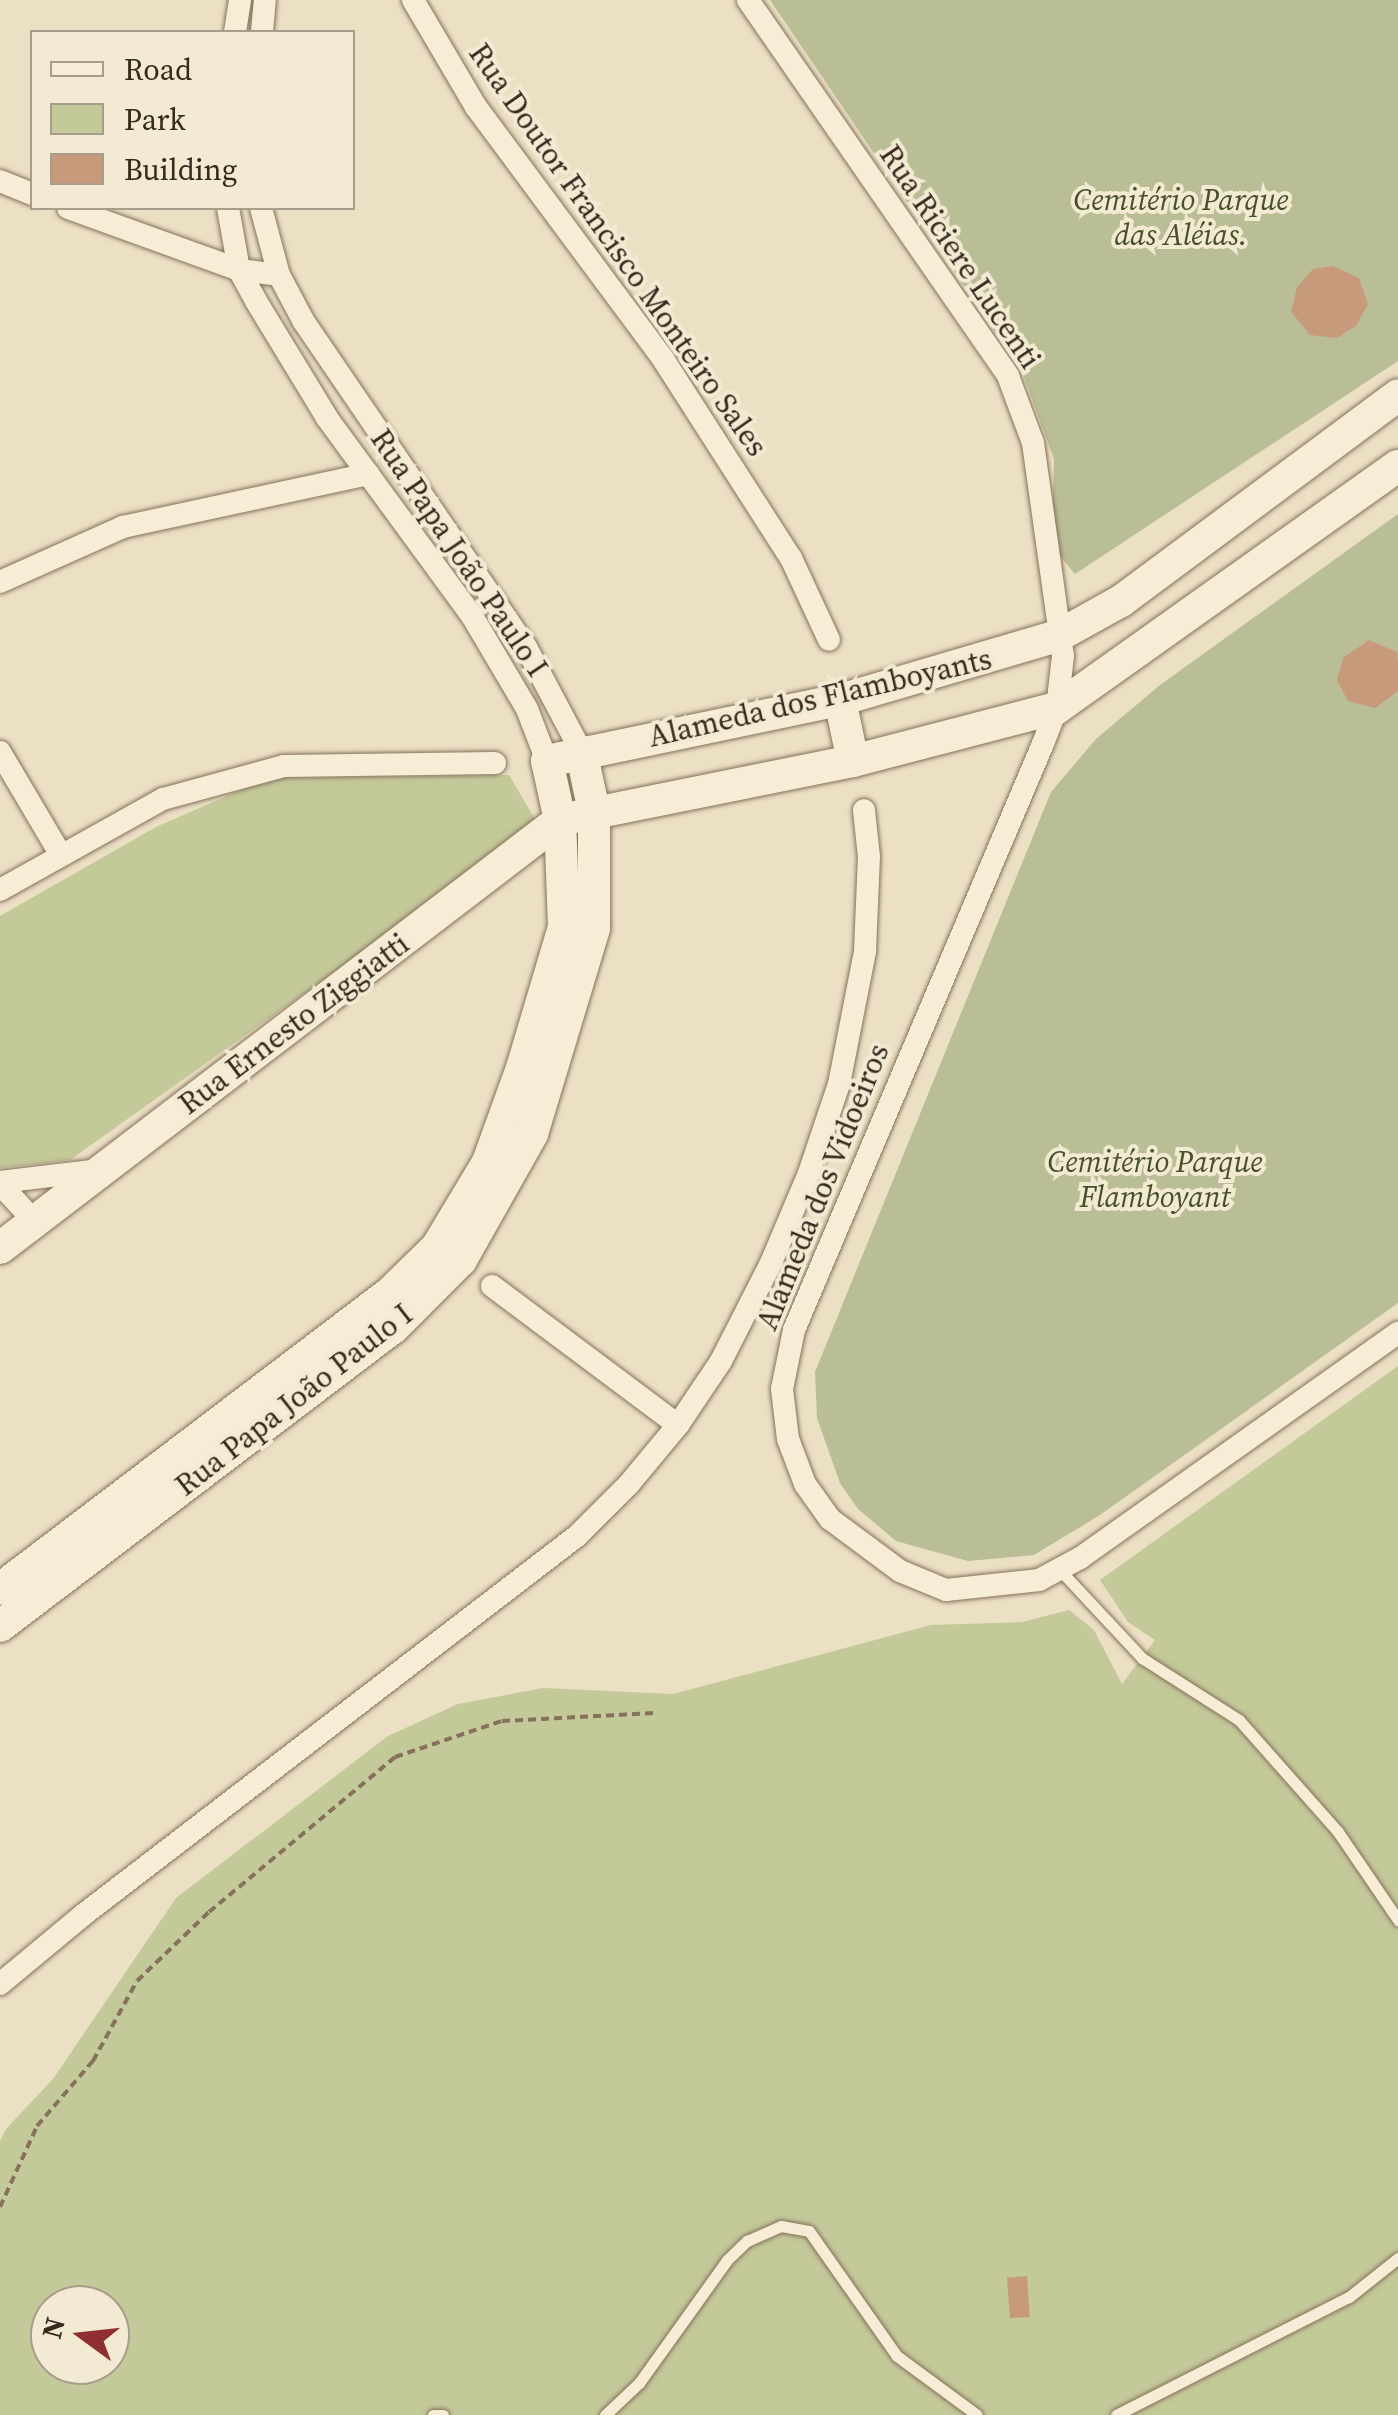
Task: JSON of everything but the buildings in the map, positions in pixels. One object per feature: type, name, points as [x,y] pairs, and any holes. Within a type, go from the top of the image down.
[{"type":"street","points":[[236,30],[240,0]]},
{"type":"street","points":[[262,30],[266,0]]},
{"type":"street","name":"Rua Doutor Francisco Monteiro Sales","points":[[413,0],[476,108],[663,359],[791,558],[828,640]]},
{"type":"street","name":"Rua Riciere Lucenti","points":[[748,0],[1008,376],[1034,444],[1063,680],[1057,708]]},
{"type":"street","points":[[0,181],[30,193]]},
{"type":"street","points":[[74,210],[239,270],[279,275]]},
{"type":"street","name":"Rua Papa João Paulo I","points":[[0,1589],[388,1295],[437,1246],[488,1162],[564,927],[560,820],[548,761],[526,709],[472,616],[327,418],[239,270],[228,210]]},
{"type":"street","name":"Rua Papa João Paulo I","points":[[0,1626],[393,1328],[461,1260],[532,1134],[594,928],[594,811],[581,751],[526,647],[304,322],[279,275],[262,210]]},
{"type":"street","name":"Alameda dos Flamboyants","points":[[548,761],[581,751],[840,700],[1058,636],[1121,601],[1398,395]]},
{"type":"street","name":"Alameda dos Flamboyants","points":[[594,811],[853,760],[1057,708],[1398,466]]},
{"type":"street","points":[[0,582],[123,527],[368,474]]},
{"type":"street","points":[[840,700],[853,760]]},
{"type":"street","name":"Alameda dos Vidoeiros","points":[[1057,708],[794,1330],[782,1389],[788,1439],[805,1484],[830,1520],[900,1571],[946,1590],[1039,1580],[1398,1333]]},
{"type":"street","points":[[0,752],[61,854]]},
{"type":"street","points":[[0,890],[164,799],[284,766],[494,763]]},
{"type":"street","points":[[0,1984],[98,1903],[577,1536],[630,1484],[678,1425],[721,1361],[770,1265],[809,1174],[840,1084],[865,951],[868,857],[864,810]]},
{"type":"street","name":"Rua Ernesto Ziggiatti","points":[[0,1248],[560,820],[594,811]]},
{"type":"street","points":[[0,1183],[103,1170]]},
{"type":"street","points":[[0,1183],[35,1222]]},
{"type":"street","points":[[492,1286],[678,1425]]},
{"type":"lane","points":[[1059,1569],[1142,1658],[1239,1720],[1338,1832],[1398,1920]]},
{"type":"lane","points":[[604,2415],[639,2383],[727,2260],[747,2241],[782,2226],[809,2231],[897,2356],[977,2415]]},
{"type":"lane","points":[[1116,2415],[1350,2296],[1398,2258]]},
{"type":"lane","points":[[433,2415],[442,2415]]},
{"type":"path","points":[[0,2207],[37,2126],[94,2060],[137,1981],[209,1912],[396,1757],[502,1720],[654,1714]]},
{"type":"green space","name":"Cemitério Parque das Aléias.","points":[[770,0],[1398,0],[1398,361],[1075,574],[1052,546],[1054,459],[1022,371]]},
{"type":"green space","name":"Cemitério Parque Flamboyant","points":[[1398,514],[1398,1303],[1100,1515],[1034,1555],[968,1561],[896,1541],[858,1509],[840,1483],[817,1418],[815,1372],[1051,792],[1096,739],[1160,685]]},
{"type":"green space","points":[[509,775],[539,826],[70,1160],[0,1168],[0,916],[156,827],[268,778]]},
{"type":"green space","points":[[1398,1366],[1398,2415],[0,2415],[0,2141],[6,2129],[53,2079],[176,1898],[388,1736],[458,1704],[543,1688],[673,1694],[931,1625],[1022,1622],[1069,1610],[1094,1630],[1122,1684],[1155,1640],[1128,1622],[1100,1580]]}]
